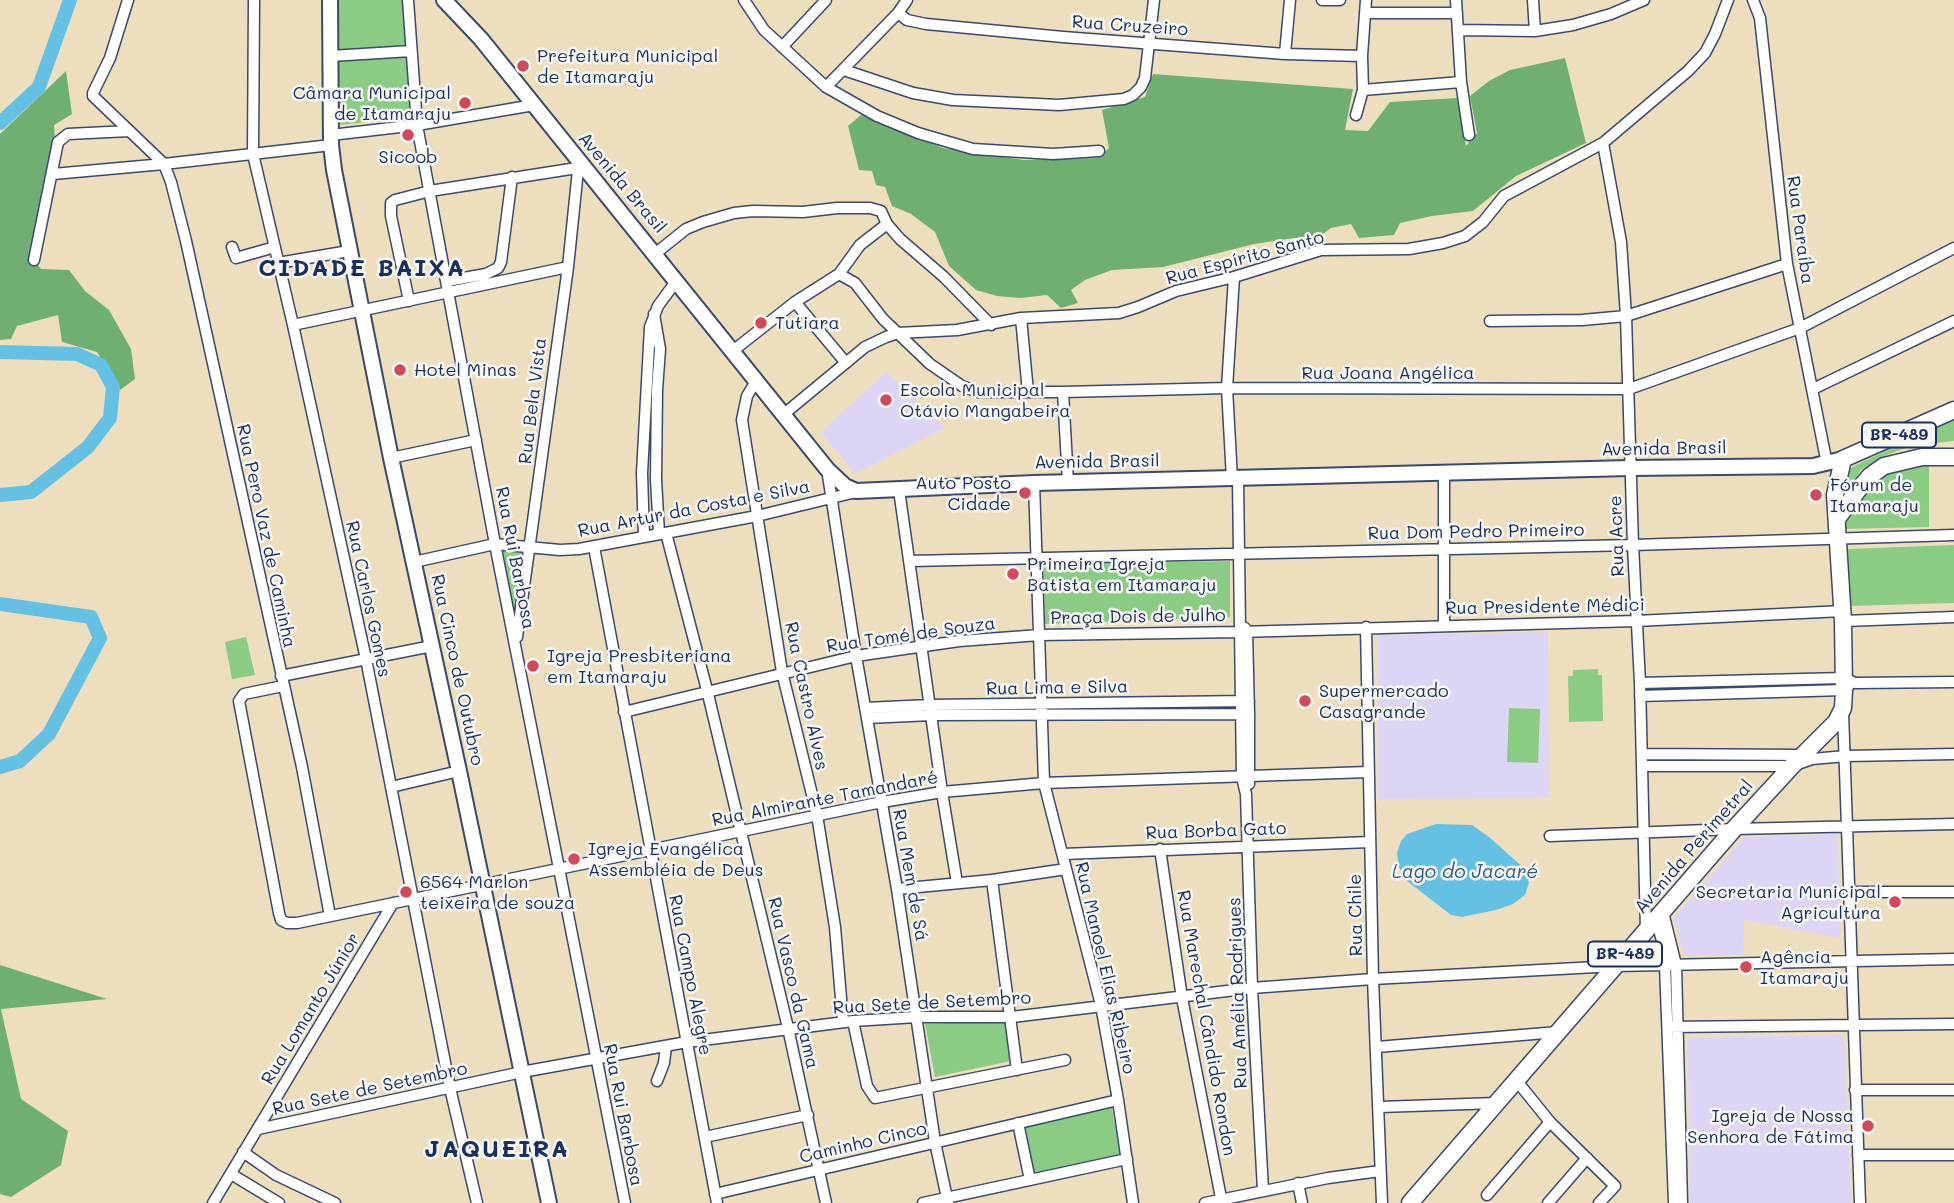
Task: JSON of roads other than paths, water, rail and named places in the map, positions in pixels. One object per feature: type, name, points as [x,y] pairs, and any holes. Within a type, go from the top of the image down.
[{"type":"main road","name":"BR-489","points":[[1843,708],[1848,684],[1835,462],[1954,410]]},
{"type":"main road","points":[[1837,519],[1870,475],[1884,466],[1922,457],[1954,457]]},
{"type":"main road","name":"Avenida Perimetral","points":[[1410,1203],[1734,829],[1792,765],[1808,756],[1836,722],[1843,708]]},
{"type":"street","points":[[128,0],[110,58],[93,93],[98,102],[164,164]]},
{"type":"street","name":"Rua Carlos Gomes","points":[[254,0],[253,153],[366,659],[450,1088],[477,1203]]},
{"type":"street","name":"Rua Cinco de Outubro","points":[[330,0],[331,140],[349,251],[549,1203]]},
{"type":"street","name":"Avenida Brasil","points":[[444,0],[481,39],[578,164],[656,253],[827,468],[845,486],[856,491],[1034,483],[1444,472],[1813,466],[1835,462]]},
{"type":"street","points":[[744,0],[764,30],[826,87],[877,116],[947,143],[973,149],[1052,154],[1099,151]]},
{"type":"street","points":[[782,47],[826,0]]},
{"type":"street","points":[[826,87],[898,13],[907,0]]},
{"type":"street","points":[[844,70],[913,93],[953,100],[1059,105],[1124,99],[1133,95],[1146,78],[1154,0]]},
{"type":"street","points":[[1285,54],[1290,0]]},
{"type":"street","points":[[1322,0],[1340,0]]},
{"type":"street","points":[[1356,115],[1363,90],[1362,55],[1366,0]]},
{"type":"street","points":[[1456,0],[1461,82],[1469,135]]},
{"type":"street","points":[[1532,0],[1535,31]]},
{"type":"street","points":[[1458,30],[1535,31],[1573,25],[1611,14],[1644,0]]},
{"type":"street","name":"Rua Espírito Santo","points":[[784,414],[877,340],[898,333],[935,333],[1021,318],[1119,313],[1176,291],[1234,277],[1321,250],[1409,249],[1454,240],[1475,230],[1496,204],[1513,190],[1603,143],[1647,107],[1704,53],[1715,34],[1728,0]]},
{"type":"street","name":"Rua Paraíba","points":[[1753,0],[1760,18],[1787,264],[1813,390],[1835,462]]},
{"type":"street","name":"Rua Rui Barbosa","points":[[409,1],[417,125],[495,544],[625,1203]]},
{"type":"street","name":"Rua Cruzeiro","points":[[898,13],[907,20],[926,24],[1285,54],[1362,55]]},
{"type":"street","points":[[1365,13],[1457,13]]},
{"type":"street","points":[[331,56],[411,51]]},
{"type":"street","points":[[1363,90],[1461,82]]},
{"type":"street","points":[[53,174],[253,153],[534,105]]},
{"type":"street","points":[[34,260],[58,142],[68,134],[129,131]]},
{"type":"street","name":"Rua Acre","points":[[1603,143],[1621,242],[1629,389],[1644,832],[1655,920],[1670,965],[1682,1203]]},
{"type":"street","name":"Rua Pero Vaz de Caminha","points":[[164,164],[186,241],[302,767],[330,916]]},
{"type":"street","points":[[409,301],[390,209],[395,200],[578,164]]},
{"type":"street","name":"Rua Bela Vista","points":[[515,645],[530,547],[552,363],[568,267],[578,164]]},
{"type":"street","points":[[447,281],[486,274],[498,268],[512,177]]},
{"type":"street","points":[[656,253],[686,229],[703,222],[753,211],[803,212],[870,208],[881,211],[887,225],[944,277],[990,325]]},
{"type":"street","points":[[734,351],[795,302],[839,274],[860,245],[887,225]]},
{"type":"street","points":[[232,247],[236,258],[275,247]]},
{"type":"street","name":"Rua Joana Angélica","points":[[839,274],[855,283],[883,319],[930,364],[962,386],[978,392],[1227,388],[1629,389],[1800,328],[1954,248]]},
{"type":"street","points":[[278,263],[349,251]]},
{"type":"street","points":[[1490,321],[1582,320],[1626,316],[1787,264]]},
{"type":"street","points":[[293,325],[568,267]]},
{"type":"street","points":[[910,561],[1240,554],[1227,388],[1234,277]]},
{"type":"street","points":[[644,537],[642,473],[650,327],[654,313],[677,280]]},
{"type":"street","points":[[795,302],[846,363]]},
{"type":"street","name":"Rua Vasco da Gama","points":[[654,313],[660,349],[656,480],[662,534],[707,690],[788,1028],[826,1203]]},
{"type":"street","points":[[1021,318],[1028,392]]},
{"type":"street","points":[[1813,390],[1954,321]]},
{"type":"street","name":"Rua Castro Alves","points":[[757,381],[747,396],[741,420],[782,672],[817,815],[848,1021],[867,1086],[875,1098],[927,1088]]},
{"type":"street","points":[[1063,392],[1069,482]]},
{"type":"street","points":[[391,458],[476,440]]},
{"type":"street","name":"Rua Mem de Sá","points":[[827,468],[856,656],[897,889],[935,1142],[948,1200]]},
{"type":"street","points":[[1444,472],[1444,625]]},
{"type":"street","name":"Praça Dois de Julho","points":[[1034,483],[1040,635],[1243,628],[1240,554]]},
{"type":"street","points":[[899,490],[957,883]]},
{"type":"street","name":"Rua Artur da Costa e Silva","points":[[414,562],[495,544],[561,550],[594,547],[757,516],[856,491]]},
{"type":"street","name":"Rua Dom Pedro Primeiro","points":[[1240,554],[1954,535]]},
{"type":"street","name":"Rua Campo Alegre","points":[[594,547],[716,1198]]},
{"type":"street","name":"Rua Presidente Médici","points":[[1243,628],[1843,616],[1954,617]]},
{"type":"street","name":"Rua Chile","points":[[1366,627],[1373,979],[1382,1203]]},
{"type":"street","name":"Rua Amélia Rodrigues","points":[[1243,628],[1252,988],[1263,1190]]},
{"type":"street","name":"Rua Tomé de Souza","points":[[625,712],[856,656],[922,646],[1040,635]]},
{"type":"street","name":"Rua Manoel Elias Ribeiro","points":[[1040,635],[1044,783],[1101,1005],[1133,1203]]},
{"type":"street","points":[[282,681],[366,659],[432,646]]},
{"type":"street","name":"Rua Almirante Tamandaré","points":[[282,681],[244,694],[239,701],[279,913],[281,920],[287,923],[881,802],[942,792],[1044,783],[1368,772]]},
{"type":"street","points":[[1640,696],[1742,688],[1954,682]]},
{"type":"street","points":[[1640,683],[1742,688]]},
{"type":"street","name":"Rua Lima e Silva","points":[[1041,710],[1245,701]]},
{"type":"street","points":[[1843,708],[1860,1203]]},
{"type":"street","name":"Rua Lima e Silva","points":[[866,713],[1041,710],[1245,714]]},
{"type":"street","points":[[1642,754],[1954,754]]},
{"type":"street","points":[[1642,766],[1792,765]]},
{"type":"street","points":[[391,787],[459,771]]},
{"type":"street","points":[[1550,836],[1954,824]]},
{"type":"street","name":"Rua Borba Gato","points":[[1063,854],[1370,842]]},
{"type":"street","name":"Rua Marechal Cândido Rondon","points":[[1160,849],[1182,998],[1222,1201]]},
{"type":"street","points":[[897,889],[992,880],[1066,869]]},
{"type":"street","points":[[992,880],[1017,1070]]},
{"type":"street","points":[[1849,892],[1954,892]]},
{"type":"street","name":"Rua Lomanto Júnior","points":[[214,1203],[393,903]]},
{"type":"street","name":"Rua Sete de Setembro","points":[[258,1129],[522,1072],[666,1045],[848,1021],[917,1017],[1012,1017],[1252,988],[1373,979],[1615,966],[1954,958]]},
{"type":"street","points":[[1673,1027],[1954,1024]]},
{"type":"street","name":"Rua Acre","points":[[1673,1027],[1674,1203]]},
{"type":"street","points":[[1377,1047],[1558,1032]]},
{"type":"street","points":[[657,1081],[664,1063],[666,1045]]},
{"type":"street","points":[[927,1088],[1065,1060]]},
{"type":"street","points":[[1516,1080],[1550,1122],[1615,1186],[1599,1203]]},
{"type":"street","points":[[1855,1090],[1954,1090]]},
{"type":"street","name":"Caminho Cinco","points":[[716,1198],[820,1169],[1118,1100]]},
{"type":"street","points":[[1380,1107],[1496,1102]]},
{"type":"street","points":[[705,1137],[808,1115]]},
{"type":"street","points":[[1487,1195],[1550,1122]]},
{"type":"street","points":[[1018,1123],[1030,1180]]},
{"type":"street","points":[[243,1152],[276,1175],[335,1203]]},
{"type":"street","points":[[1858,1155],[1954,1155]]},
{"type":"street","points":[[1548,1203],[1587,1158]]},
{"type":"street","points":[[923,1203],[948,1200],[1127,1159]]},
{"type":"street","points":[[1205,1203],[1298,1183],[1380,1171]]},
{"type":"street","points":[[231,1174],[278,1203]]},
{"type":"street","points":[[1298,1183],[1302,1203]]},
{"type":"water","name":"Lago do Jacaré","points":[[1436,824],[1472,825],[1489,837],[1525,869],[1529,883],[1525,895],[1513,904],[1496,910],[1462,917],[1451,915],[1407,881],[1399,867],[1397,853],[1401,841],[1407,834]]},
{"type":"waterway","points":[[0,123],[39,87],[70,0]]},
{"type":"waterway","points":[[0,352],[77,354],[101,365],[113,387],[110,418],[88,447],[31,492],[0,495]]},
{"type":"waterway","points":[[0,604],[91,617],[100,638],[49,734],[20,761],[0,767]]},
{"type":"place","name":"Prefeitura Municipal de Itamaraju","points":[[523,66]]},
{"type":"place","name":"Câmara Municipal de Itamaraju","points":[[465,103]]},
{"type":"place","name":"Sicoob","points":[[408,135]]},
{"type":"place","name":"Tutiara","points":[[761,323]]},
{"type":"place","name":"Hotel Minas","points":[[400,370]]},
{"type":"place","name":"Escola Municipal Otávio Mangabeira","points":[[886,400]]},
{"type":"place","name":"Auto Posto Cidade","points":[[1025,493]]},
{"type":"place","name":"Fórum de Itamaraju","points":[[1816,495]]},
{"type":"place","name":"Primeira Igreja Batista em Itamaraju","points":[[1013,574]]},
{"type":"place","name":"Igreja Presbiteriana em Itamaraju","points":[[533,666]]},
{"type":"place","name":"Supermercado Casagrande","points":[[1305,701]]},
{"type":"place","name":"Igreja Evangélica Assembléia de Deus","points":[[574,859]]},
{"type":"place","name":"6564 Marlon teixeira de souza","points":[[406,892]]},
{"type":"place","name":"Secretaria Municipal Agricultura","points":[[1895,902]]},
{"type":"place","name":"Agência Itamaraju","points":[[1746,967]]},
{"type":"place","name":"Igreja de Nossa Senhora de Fátima","points":[[1868,1126]]},
{"type":"district","name":"CIDADE BAIXA","points":[[362,269]]},
{"type":"district","name":"JAQUEIRA","points":[[497,1150]]}]
